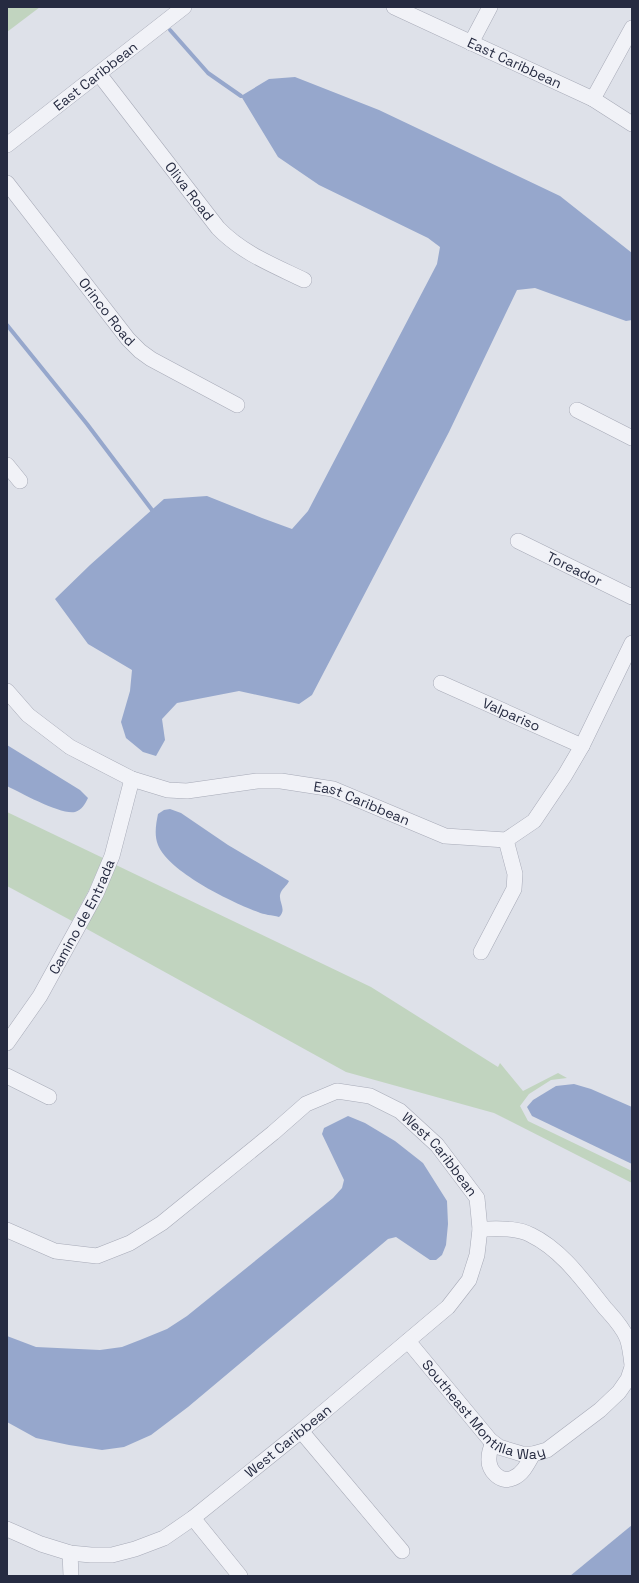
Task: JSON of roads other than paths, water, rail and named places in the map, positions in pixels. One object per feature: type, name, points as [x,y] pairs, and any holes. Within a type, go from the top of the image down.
[{"type":"street","name":"East Caribbean","points":[[7,145],[184,7]]},
{"type":"street","name":"East Caribbean","points":[[394,7],[593,99],[632,124]]},
{"type":"street","points":[[471,43],[490,7]]},
{"type":"street","points":[[593,99],[632,28]]},
{"type":"street","name":"Oliva Road","points":[[99,74],[218,228],[248,253],[304,280]]},
{"type":"street","name":"Orinco Road","points":[[7,183],[128,339],[140,351],[151,359],[238,405]]},
{"type":"street","points":[[577,410],[632,438]]},
{"type":"street","points":[[7,465],[20,481]]},
{"type":"street","name":"Toreador","points":[[518,541],[632,597]]},
{"type":"street","points":[[481,952],[514,889],[515,874],[506,840],[534,821],[565,775],[582,746],[632,643]]},
{"type":"street","name":"Valpariso","points":[[441,683],[582,746]]},
{"type":"street","name":"East Caribbean","points":[[7,691],[28,715],[70,747],[132,779],[168,790],[187,790],[257,781],[281,781],[333,789],[445,836],[506,840]]},
{"type":"street","name":"Camino de Entrada","points":[[7,1043],[40,996],[96,894],[112,856],[132,779]]},
{"type":"street","points":[[7,1076],[50,1098]]},
{"type":"street","name":"West Caribbean","points":[[7,1230],[55,1251],[97,1256],[130,1243],[162,1223],[306,1104],[337,1091],[370,1096],[400,1111],[437,1145],[477,1198],[480,1229],[477,1255],[469,1280],[448,1307],[301,1431],[193,1518],[164,1538],[135,1549],[112,1555],[91,1555],[70,1553],[8,1532]]},
{"type":"street","name":"Southeast Montilla Way","points":[[408,1341],[493,1443],[509,1451],[522,1454],[533,1454],[547,1450],[600,1410],[619,1392],[628,1379],[632,1368],[627,1338],[628,1330],[558,1253],[531,1235],[519,1231],[480,1229]]},
{"type":"street","points":[[301,1431],[402,1551]]},
{"type":"street","points":[[493,1443],[489,1459],[490,1467],[495,1475],[501,1478],[513,1478],[521,1473],[527,1466],[533,1454]]},
{"type":"street","points":[[193,1518],[240,1576]]},
{"type":"street","points":[[70,1553],[70,1576]]},
{"type":"water","points":[[295,77],[379,110],[560,196],[632,253],[632,320],[626,321],[535,288],[517,290],[449,432],[312,695],[299,704],[239,691],[177,703],[162,719],[165,740],[156,756],[143,752],[126,738],[121,722],[130,691],[132,670],[88,644],[55,599],[90,565],[164,499],[207,496],[292,529],[308,511],[437,264],[440,247],[428,238],[319,185],[278,157],[241,96],[269,79]]},
{"type":"water","points":[[7,745],[80,790],[88,798],[80,810],[69,812],[60,810],[41,803],[7,786]]},
{"type":"water","points":[[170,809],[181,813],[228,845],[289,881],[280,895],[283,909],[279,917],[260,913],[217,894],[174,865],[164,855],[158,845],[156,833],[158,814],[164,810]]},
{"type":"water","points":[[574,1084],[591,1089],[632,1107],[632,1164],[532,1116],[527,1107],[533,1100],[556,1086]]},
{"type":"water","points":[[348,1116],[365,1123],[395,1141],[423,1163],[447,1201],[448,1224],[446,1245],[442,1255],[436,1260],[430,1260],[396,1237],[388,1239],[188,1407],[151,1435],[124,1447],[102,1450],[36,1438],[7,1422],[7,1336],[36,1347],[100,1350],[122,1347],[167,1329],[187,1316],[333,1198],[342,1188],[344,1180],[322,1134],[324,1128]]},
{"type":"water","points":[[632,1525],[632,1576],[570,1576]]},
{"type":"waterway","points":[[170,30],[208,73],[241,96]]},
{"type":"waterway","points":[[7,325],[87,424],[152,510]]}]
